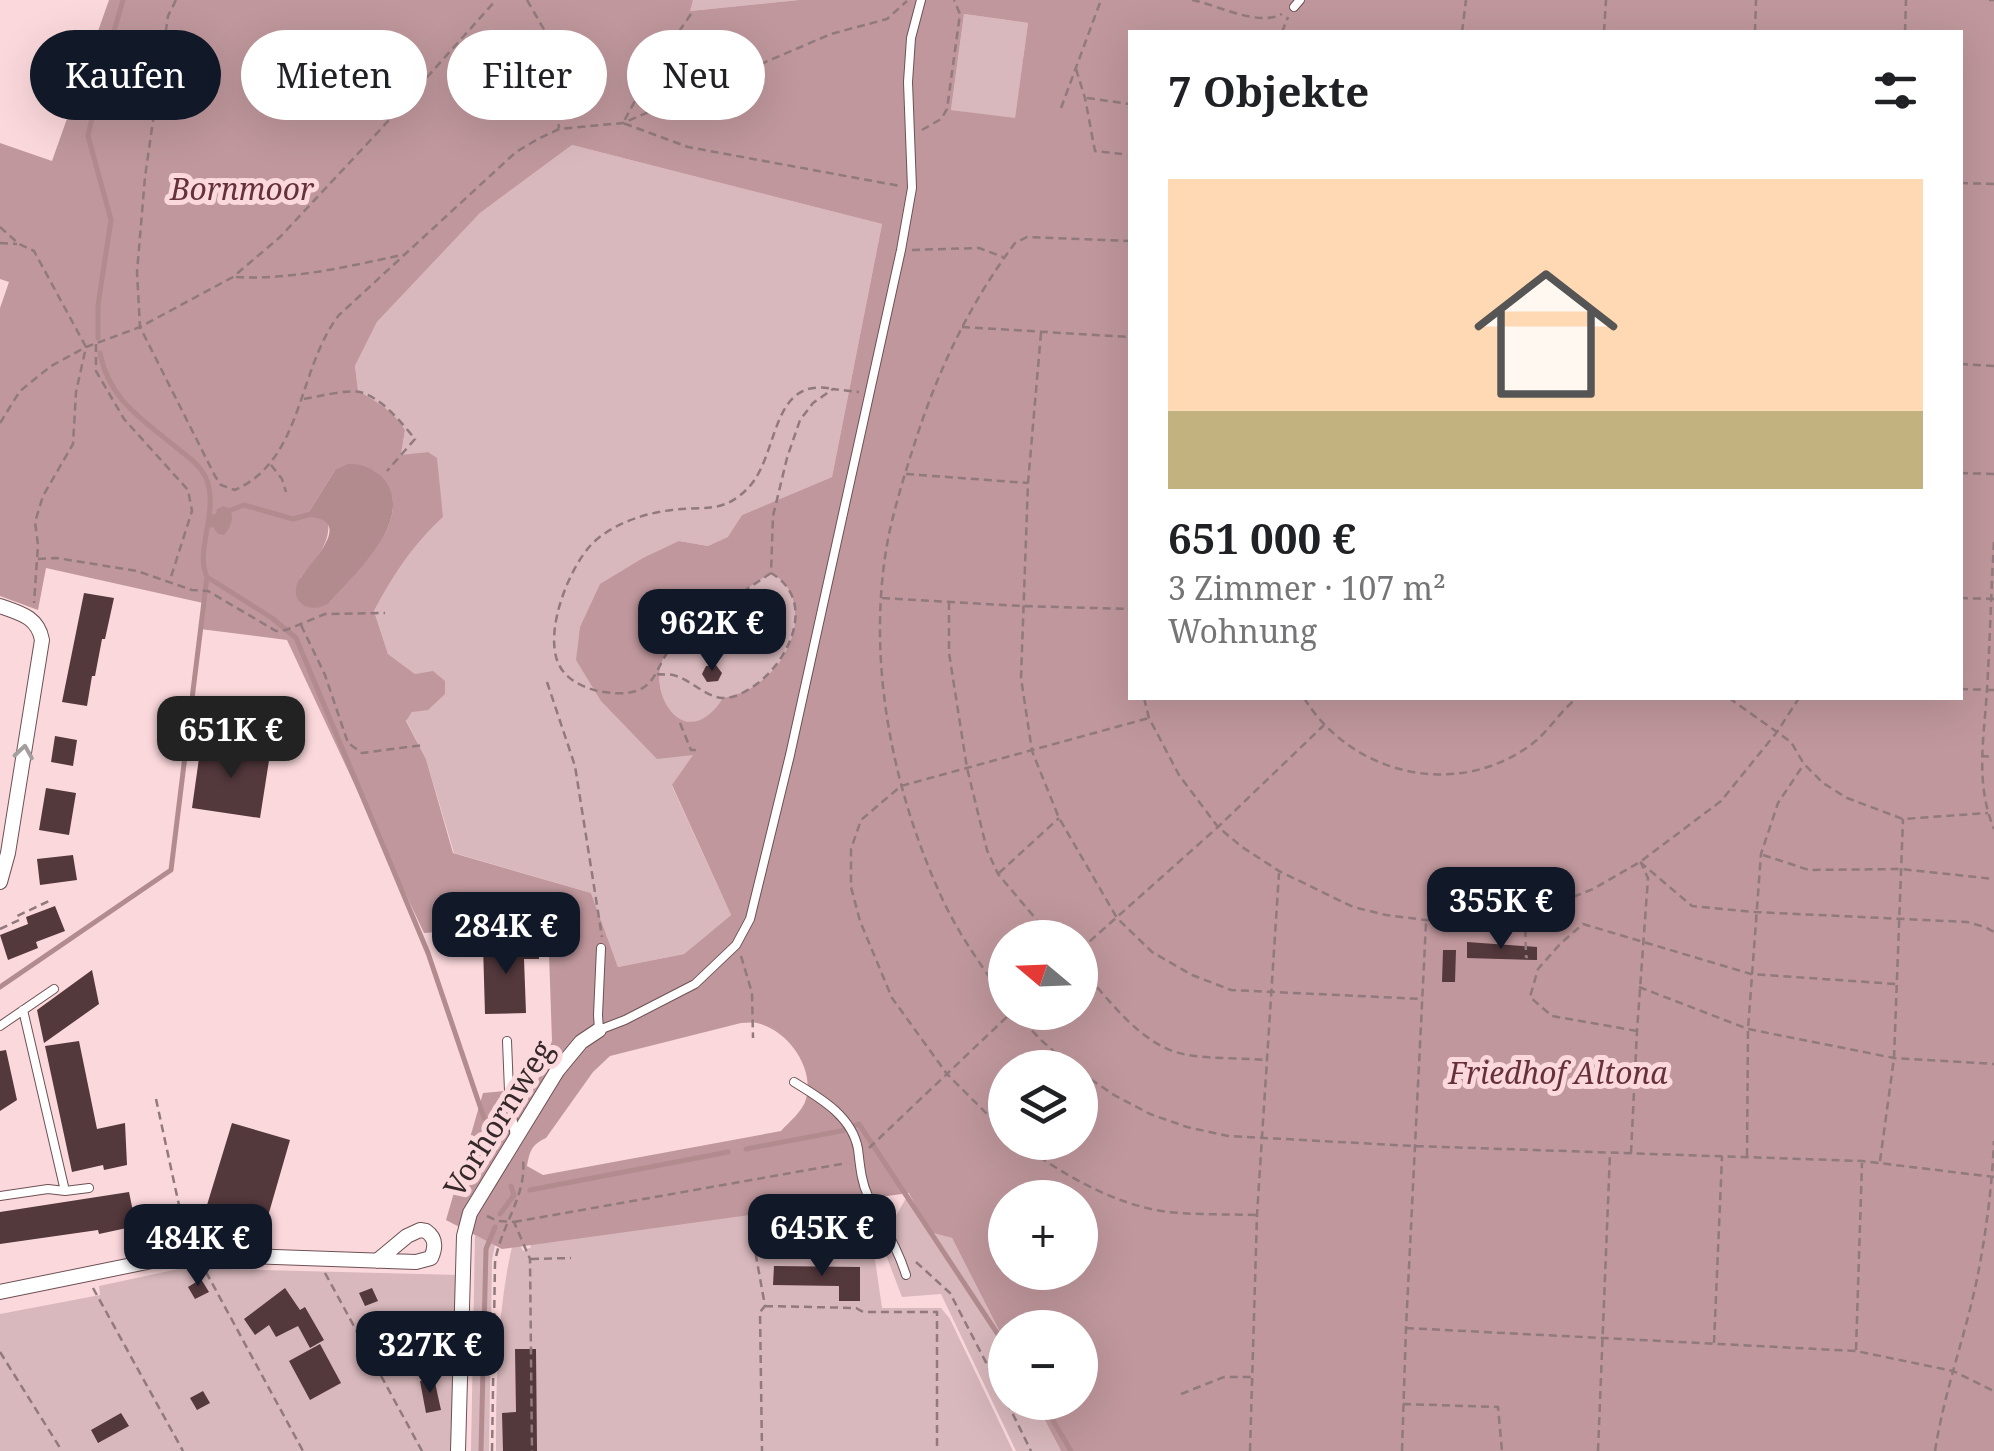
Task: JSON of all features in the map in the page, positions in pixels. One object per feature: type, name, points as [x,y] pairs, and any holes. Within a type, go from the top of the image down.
[{"type":"street","points":[[0,606],[33,620],[40,628],[42,640],[0,882]]},
{"type":"street","name":"Vorhornweg","points":[[458,1451],[466,1226],[472,1209],[568,1057],[599,1030]]},
{"type":"street","name":"Vorhornweg","points":[[0,1292],[196,1254],[377,1260],[425,1261],[431,1258],[435,1246],[431,1234],[420,1230],[377,1260]]},
{"type":"street","name":"Vorhornweg","points":[[435,1246],[464,1248]]},
{"type":"lane","points":[[601,948],[599,1030],[695,984],[736,945],[750,919],[901,250],[912,188],[908,82],[912,38],[922,0]]},
{"type":"lane","points":[[0,1026],[54,988]]},
{"type":"lane","points":[[23,1010],[65,1190]]},
{"type":"lane","points":[[506,1041],[515,1138]]},
{"type":"lane","points":[[794,1082],[815,1094],[847,1123],[858,1146],[864,1190],[898,1250],[906,1274]]},
{"type":"lane","points":[[0,1196],[90,1188]]},
{"type":"lane","points":[[196,1254],[204,1231],[220,1219],[257,1226]]},
{"type":"path","points":[[176,0],[168,16],[145,177],[137,272],[140,326],[221,486],[228,489],[253,481],[282,448],[328,330],[350,304],[516,152],[559,129],[623,124],[831,34],[887,19],[908,0]]},
{"type":"path","points":[[0,423],[20,391],[51,366],[140,326],[232,277],[280,237],[496,0]]},
{"type":"path","points":[[527,0],[546,33],[559,129]]},
{"type":"path","points":[[911,132],[942,119],[947,109],[960,14],[954,0]]},
{"type":"path","points":[[1060,108],[1102,0]]},
{"type":"path","points":[[1192,0],[1256,18],[1275,18],[1297,4]]},
{"type":"path","points":[[1462,30],[1466,0]]},
{"type":"path","points":[[1604,30],[1606,0]]},
{"type":"path","points":[[1755,30],[1756,0]]},
{"type":"path","points":[[1904,30],[1906,0]]},
{"type":"path","points":[[1283,30],[1297,4]]},
{"type":"path","points":[[623,124],[649,75],[691,14]]},
{"type":"path","points":[[1076,68],[1094,150],[1122,154]]},
{"type":"path","points":[[1085,98],[1128,104]]},
{"type":"path","points":[[623,124],[688,147],[912,188]]},
{"type":"path","points":[[1963,183],[1994,184]]},
{"type":"path","points":[[0,227],[18,244],[34,251],[86,348],[76,392],[73,444],[43,496],[36,522],[33,620]]},
{"type":"path","points":[[988,975],[942,898],[901,786],[882,664],[882,598],[889,534],[930,396],[961,327],[1014,243],[1027,236],[1128,241]]},
{"type":"path","points":[[0,243],[18,244]]},
{"type":"path","points":[[901,250],[979,248],[1004,257]]},
{"type":"path","points":[[232,277],[268,279],[407,254]]},
{"type":"path","points":[[961,327],[1128,337]]},
{"type":"path","points":[[1041,333],[1028,483],[1021,678],[1032,751],[1059,818],[1117,918],[1152,952],[1192,976],[1231,990],[1423,999]]},
{"type":"path","points":[[96,344],[96,371],[124,419],[188,490],[192,511],[169,582]]},
{"type":"path","points":[[1963,364],[1994,366]]},
{"type":"path","points":[[771,573],[708,616],[670,648],[657,674],[636,691],[602,692],[584,687],[566,675],[557,660],[554,644],[560,603],[578,562],[592,543],[625,522],[653,513],[718,508],[734,500],[760,470],[786,405],[800,390],[816,385],[870,396]]},
{"type":"path","points":[[771,573],[773,516],[787,458],[800,420],[834,388]]},
{"type":"path","points":[[302,400],[358,392],[398,418],[415,438],[387,471]]},
{"type":"path","points":[[270,464],[286,492]]},
{"type":"path","points":[[1963,472],[1994,474]]},
{"type":"path","points":[[905,474],[1028,483]]},
{"type":"path","points":[[1994,542],[1981,756],[1982,788],[1994,829]]},
{"type":"path","points":[[37,559],[56,558],[138,571],[208,592],[276,630],[286,630],[325,614],[384,612]]},
{"type":"path","points":[[657,674],[672,675],[723,698],[740,695],[774,670],[789,644],[795,607],[789,588],[771,573]]},
{"type":"path","points":[[882,598],[1128,609]]},
{"type":"path","points":[[1963,598],[1992,599]]},
{"type":"path","points":[[949,602],[949,653],[967,768],[986,850],[998,874],[1037,920]]},
{"type":"path","points":[[300,624],[325,675],[348,744],[362,753],[423,745]]},
{"type":"path","points":[[547,682],[575,766],[598,902],[601,948]]},
{"type":"path","points":[[1963,689],[1994,690]]},
{"type":"path","points":[[1144,700],[1149,718],[1180,776],[1218,826],[1242,847],[1279,871],[1353,906],[1426,920],[1525,916],[1593,889],[1640,862],[1720,802],[1778,732],[1798,700]]},
{"type":"path","points":[[1305,700],[1339,739],[1374,761],[1413,773],[1454,774],[1494,765],[1529,746],[1575,700]]},
{"type":"path","points":[[1732,700],[1791,742],[1804,764],[1823,783],[1847,798],[1903,819],[1988,813]]},
{"type":"path","points":[[988,1115],[946,1074],[892,998],[860,921],[851,887],[851,849],[861,820],[901,786],[1149,718]]},
{"type":"path","points":[[680,723],[691,750],[697,750]]},
{"type":"path","points":[[1098,934],[1324,725]]},
{"type":"path","points":[[1981,756],[1994,757]]},
{"type":"path","points":[[1746,1157],[1748,1028],[1760,854],[1778,803],[1804,764]]},
{"type":"path","points":[[998,874],[1059,818]]},
{"type":"path","points":[[1880,1163],[1894,1058],[1903,819]]},
{"type":"path","points":[[1760,854],[1810,870],[1901,868],[1994,879]]},
{"type":"path","points":[[1640,862],[1692,906],[1967,922],[1994,932]]},
{"type":"path","points":[[1631,1153],[1648,878],[1640,862]]},
{"type":"path","points":[[1250,1451],[1257,1215],[1279,871]]},
{"type":"path","points":[[0,929],[19,920],[16,916],[50,901]]},
{"type":"path","points":[[1525,916],[1527,952]]},
{"type":"path","points":[[1402,1451],[1426,920]]},
{"type":"path","points":[[1636,1031],[1552,1016],[1530,997],[1538,969],[1584,924],[1751,974],[1896,984]]},
{"type":"path","points":[[736,945],[752,993],[753,1038]]},
{"type":"path","points":[[1640,986],[1748,1028],[1894,1058],[1994,1064]]},
{"type":"path","points":[[1098,987],[1135,1027],[1160,1046],[1186,1055],[1268,1060]]},
{"type":"path","points":[[472,1209],[489,1218],[514,1222],[858,1160],[994,1030]]},
{"type":"path","points":[[1031,1030],[1052,1050]]},
{"type":"path","points":[[1098,1083],[1168,1120],[1228,1136],[1862,1161],[1993,1177]]},
{"type":"path","points":[[156,1099],[182,1219],[196,1254],[303,1451]]},
{"type":"path","points":[[1935,1451],[1942,1408],[1977,1279],[1993,1177],[1994,1141]]},
{"type":"path","points":[[492,1451],[495,1263],[506,1222],[518,1202],[523,1152]]},
{"type":"path","points":[[1598,1451],[1610,1152]]},
{"type":"path","points":[[1714,1344],[1722,1156]]},
{"type":"path","points":[[1046,1160],[1123,1200],[1167,1212],[1257,1215]]},
{"type":"path","points":[[1856,1352],[1862,1161]]},
{"type":"path","points":[[514,1222],[530,1259],[532,1451]]},
{"type":"path","points":[[751,1228],[764,1306],[760,1312],[762,1451]]},
{"type":"path","points":[[898,1250],[950,1293],[988,1364]]},
{"type":"path","points":[[317,1258],[422,1451]]},
{"type":"path","points":[[530,1259],[571,1258]]},
{"type":"path","points":[[84,1274],[183,1451]]},
{"type":"path","points":[[764,1306],[936,1312],[937,1451]]},
{"type":"path","points":[[1406,1328],[1856,1352],[1953,1371],[1994,1391]]},
{"type":"path","points":[[0,1352],[62,1451]]},
{"type":"path","points":[[1181,1394],[1224,1377],[1252,1378]]},
{"type":"path","points":[[1404,1404],[1498,1407],[1502,1451]]},
{"type":"path","points":[[1016,1420],[1031,1451]]},
{"type":"shaded area","points":[[693,0],[799,0],[689,11]]},
{"type":"shaded area","points":[[964,14],[1028,23],[1015,119],[951,110]]},
{"type":"shaded area","points":[[572,145],[882,224],[832,477],[742,515],[729,537],[708,546],[679,541],[580,627],[694,754],[672,786],[731,915],[684,954],[618,967],[591,893],[454,853],[426,759],[406,720],[412,712],[415,674],[388,654],[374,611],[404,561],[443,517],[428,452],[401,456],[405,430],[390,412],[358,392],[355,366],[377,322],[480,213]]},
{"type":"shaded area","points":[[348,464],[368,467],[384,479],[392,495],[388,528],[367,561],[330,602],[317,608],[305,606],[297,597],[298,582],[329,536],[329,527],[311,517],[310,510],[335,470]]},
{"type":"shaded area","points":[[223,506],[229,508],[232,519],[224,535],[213,527],[207,528],[209,515]]},
{"type":"shaded area","points":[[771,573],[783,582],[794,606],[793,634],[781,660],[761,681],[723,699],[709,715],[695,722],[682,720],[664,700],[660,685],[665,655],[698,622]]},
{"type":"shaded area","points":[[857,1186],[868,1211],[882,1308],[941,1308],[988,1399],[988,1420],[998,1420],[1013,1451],[496,1451],[500,1322],[507,1272],[512,1247],[520,1245],[523,1251],[530,1244]]},
{"type":"shaded area","points":[[909,1193],[929,1232],[952,1238],[989,1310],[988,1392],[941,1294],[902,1297],[881,1242]]},
{"type":"shaded area","points":[[475,1235],[495,1245],[489,1451],[471,1451]]},
{"type":"shaded area","points":[[183,1268],[460,1275],[455,1451],[0,1451],[0,1314],[100,1295],[99,1286]]},
{"type":"shaded area","points":[[1001,1420],[1045,1420],[1061,1451],[1016,1451]]},
{"type":"green space","name":"Friedhof Altona","points":[[109,0],[693,0],[690,11],[799,0],[1994,0],[1994,1451],[1061,1451],[1045,1420],[1098,1420],[1098,1310],[989,1310],[952,1238],[929,1232],[909,1193],[502,1249],[446,1220],[483,1093],[535,1088],[552,1041],[548,925],[424,933],[287,640],[200,629],[203,603],[46,568],[38,610],[0,596],[0,308],[9,282],[0,279],[0,143],[52,161],[67,120],[221,120],[221,30],[98,30]],"holes":[[[964,14],[1028,23],[1015,118],[951,110]],[[572,145],[882,224],[832,477],[742,515],[728,537],[708,546],[679,541],[643,558],[600,584],[580,627],[576,660],[601,701],[657,759],[693,755],[672,785],[731,915],[684,954],[618,967],[591,893],[453,853],[426,759],[406,721],[412,712],[428,710],[445,694],[445,681],[433,671],[415,674],[388,654],[374,611],[404,561],[443,517],[437,458],[428,452],[401,455],[405,430],[396,417],[358,391],[355,366],[377,322],[480,213]],[[335,470],[374,471],[388,486],[393,503],[382,539],[330,602],[300,578],[324,546],[328,523],[310,510]],[[771,573],[790,593],[795,620],[781,660],[756,685],[723,698],[709,715],[695,722],[682,720],[664,700],[660,685],[665,655],[698,622]],[[741,1023],[755,1023],[779,1033],[803,1063],[806,1099],[781,1131],[543,1175],[527,1166],[532,1149],[546,1138],[593,1072],[610,1056]]]},
{"type":"building","points":[[84,593],[114,598],[87,706],[62,702]]},
{"type":"building","points":[[716,665],[722,673],[718,681],[707,682],[702,674],[706,666]]},
{"type":"building","points":[[55,736],[77,740],[73,766],[51,762]]},
{"type":"building","points":[[201,744],[270,754],[260,818],[192,808]]},
{"type":"building","points":[[46,788],[76,793],[69,835],[39,830]]},
{"type":"building","points":[[73,855],[77,880],[40,885],[37,859]]},
{"type":"building","points":[[55,906],[65,931],[36,942],[38,948],[8,960],[0,935],[28,924],[26,917]]},
{"type":"building","points":[[1467,942],[1537,947],[1537,960],[1467,958]]},
{"type":"building","points":[[538,943],[539,959],[524,959],[526,1013],[485,1014],[483,945]]},
{"type":"building","points":[[1443,950],[1456,950],[1455,982],[1442,982]]},
{"type":"building","points":[[92,970],[99,1004],[44,1043],[37,1010]]},
{"type":"building","points":[[79,1041],[97,1129],[125,1123],[127,1165],[104,1170],[103,1165],[72,1172],[45,1046]]},
{"type":"building","points":[[6,1050],[17,1100],[0,1111],[0,1051]]},
{"type":"building","points":[[232,1123],[290,1140],[266,1223],[207,1205]]},
{"type":"building","points":[[129,1192],[136,1226],[99,1234],[98,1230],[0,1244],[0,1212]]},
{"type":"building","points":[[774,1266],[860,1267],[860,1301],[839,1301],[839,1286],[773,1285]]},
{"type":"building","points":[[201,1279],[209,1292],[195,1299],[188,1287]]},
{"type":"building","points":[[285,1288],[300,1310],[305,1307],[324,1340],[310,1348],[298,1326],[276,1337],[269,1325],[255,1335],[244,1319]]},
{"type":"building","points":[[372,1288],[378,1301],[365,1306],[359,1293]]},
{"type":"building","points":[[442,1320],[450,1341],[413,1357],[407,1343],[427,1335],[424,1328]]},
{"type":"building","points":[[320,1344],[341,1383],[310,1400],[289,1361]]},
{"type":"building","points":[[515,1349],[536,1349],[537,1451],[503,1451],[502,1413],[516,1412]]},
{"type":"building","points":[[434,1378],[441,1410],[426,1413],[420,1381]]},
{"type":"building","points":[[203,1391],[210,1403],[197,1410],[190,1398]]},
{"type":"building","points":[[121,1413],[129,1426],[98,1443],[91,1430]]},
{"type":"waterway","points":[[98,338],[98,305],[111,220],[88,136],[123,0]]},
{"type":"waterway","points":[[100,353],[119,396],[205,476],[210,501],[203,554],[207,577],[296,638],[428,953],[484,1118]]},
{"type":"waterway","points":[[231,510],[244,505],[293,519],[311,514]]},
{"type":"waterway","points":[[0,987],[171,870],[207,577]]},
{"type":"waterway","points":[[853,1126],[859,1124],[988,1319]]},
{"type":"waterway","points":[[746,1149],[846,1130]]},
{"type":"waterway","points":[[530,1190],[728,1152]]},
{"type":"waterway","points":[[500,1214],[514,1195],[511,1186]]},
{"type":"waterway","points":[[481,1451],[486,1249],[495,1227]]},
{"type":"waterway","points":[[1053,1420],[1071,1451]]},
{"type":"park label","name":"Bornmoor","points":[[242,190]]}]
